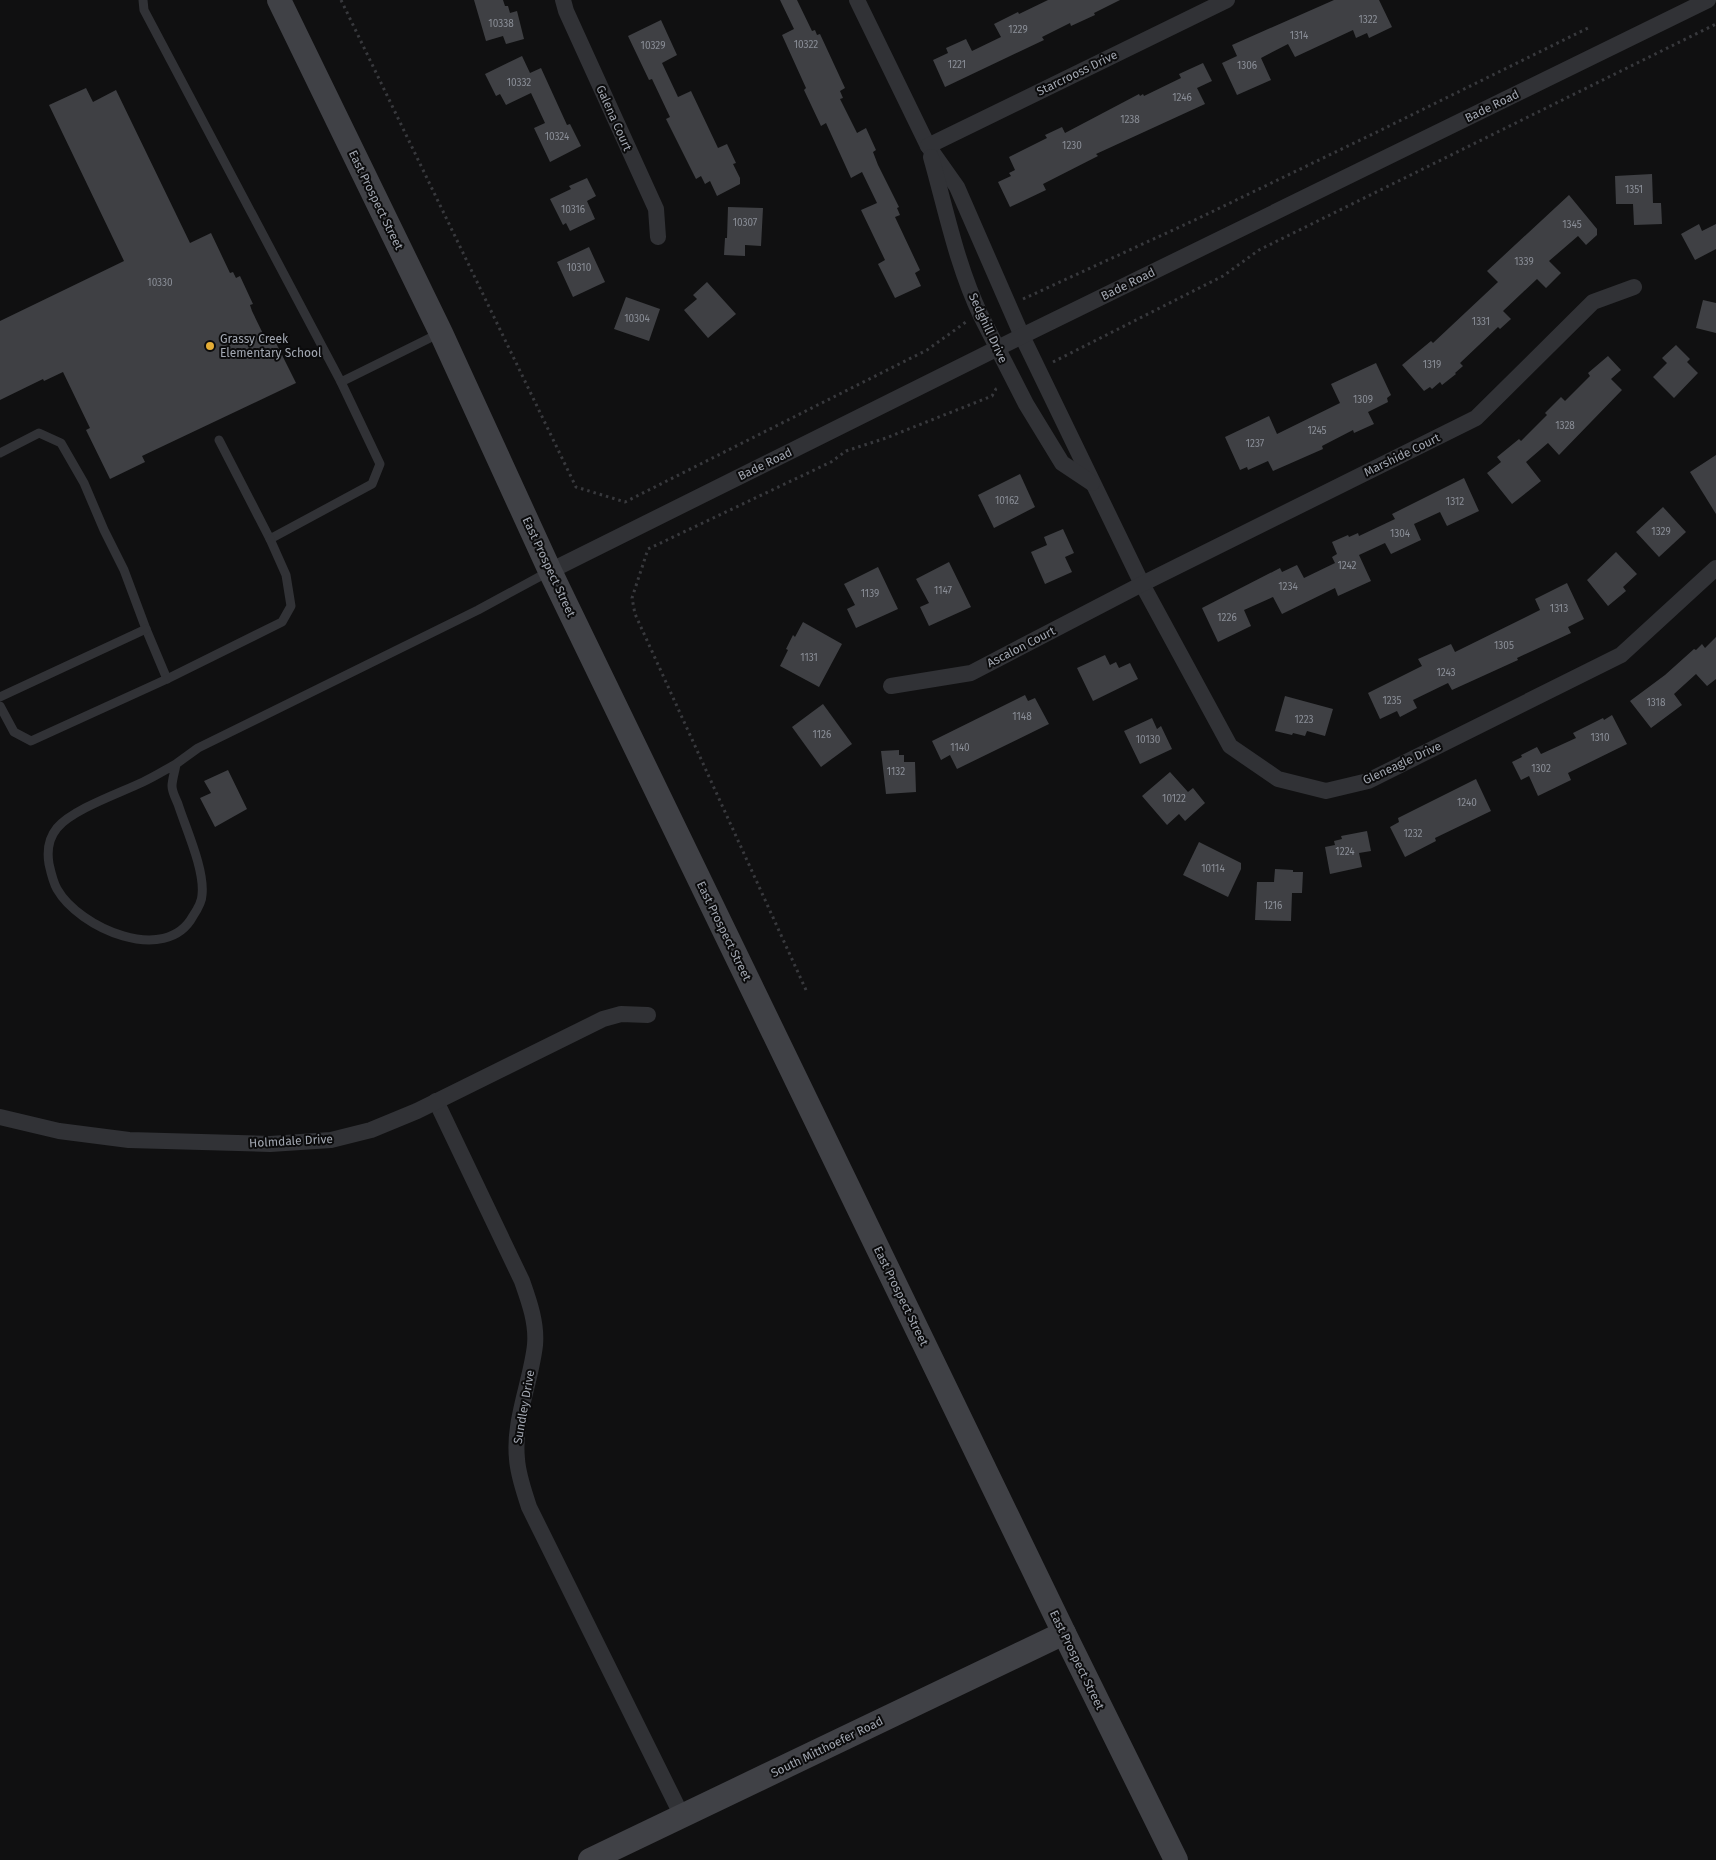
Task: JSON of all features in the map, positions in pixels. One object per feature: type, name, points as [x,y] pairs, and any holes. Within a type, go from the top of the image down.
[{"type":"street","name":"East Prospect Street","points":[[279,0],[440,333],[550,571],[1064,1633],[1176,1860]]},
{"type":"street","name":"Galena Court","points":[[563,0],[566,11],[656,209],[658,237]]},
{"type":"street","name":"Sedghill Drive","points":[[857,0],[928,146],[956,187],[1022,336],[1142,584]]},
{"type":"street","name":"Starcrooss Drive","points":[[928,146],[1227,0]]},
{"type":"street","name":"Bade Road","points":[[550,571],[997,348],[1708,0]]},
{"type":"street","name":"Sedghill Drive","points":[[928,146],[955,245],[974,302],[1026,404],[1062,462],[1094,484]]},
{"type":"street","name":"Marshide Court","points":[[1142,584],[1476,418],[1593,302],[1634,286]]},
{"type":"street","name":"Gleneagle Drive","points":[[1142,584],[1230,746],[1278,779],[1326,791],[1368,782],[1621,656],[1716,568]]},
{"type":"street","name":"Ascalon Court","points":[[891,686],[971,673],[1142,584]]},
{"type":"street","name":"Holmdale Drive","points":[[0,1117],[59,1131],[129,1140],[270,1144],[316,1142],[353,1135],[390,1123],[603,1020],[621,1014],[648,1015]]},
{"type":"street","name":"Sundley Drive","points":[[436,1101],[522,1281],[530,1303],[534,1322],[535,1343],[518,1434],[516,1457],[519,1478],[529,1507],[682,1816]]},
{"type":"street","name":"South Mitthoefer Road","points":[[590,1860],[1064,1633]]},
{"type":"lane","points":[[143,0],[144,10],[341,382],[380,464],[372,484],[270,538]]},
{"type":"lane","points":[[341,382],[440,333]]},
{"type":"lane","points":[[0,452],[39,434],[61,443],[84,483],[124,570],[167,679]]},
{"type":"lane","points":[[0,706],[14,732],[31,741],[167,679],[282,622],[291,606],[286,575],[270,538],[219,440]]},
{"type":"lane","points":[[176,764],[172,786],[199,864],[202,896],[187,928],[168,938],[157,941],[143,940],[114,932],[77,912],[57,890],[51,875],[47,854],[57,828],[67,820],[106,798],[144,782],[176,764],[198,748],[478,610],[550,571]]},
{"type":"lane","points":[[0,697],[146,629]]},
{"type":"path","points":[[341,0],[576,487],[625,502],[926,350],[967,321]]},
{"type":"path","points":[[1057,360],[1223,276],[1268,246],[1716,24]]},
{"type":"path","points":[[1026,298],[1346,147],[1588,28]]},
{"type":"path","points":[[806,990],[634,614],[632,598],[648,549],[822,466],[846,451],[886,438],[992,396],[996,390]]},
{"type":"building","points":[[474,0],[503,0],[505,6],[508,6],[510,13],[517,11],[524,39],[506,44],[503,36],[486,41]]},
{"type":"building","points":[[780,0],[797,0],[812,31],[815,30],[817,35],[820,34],[845,88],[840,91],[843,98],[840,99],[857,133],[866,128],[876,150],[873,152],[878,165],[899,207],[897,208],[900,215],[895,217],[920,270],[915,273],[921,286],[895,298],[878,264],[885,260],[861,210],[877,203],[862,172],[851,178],[826,123],[821,126],[782,35],[794,29]]},
{"type":"building","points":[[1048,0],[1120,0],[1094,13],[1095,15],[1071,26],[1070,23],[1042,37],[1044,40],[945,87],[933,60],[948,53],[946,48],[966,39],[972,51],[1001,37],[994,24]]},
{"type":"building","points":[[1334,0],[1379,0],[1392,27],[1369,38],[1367,33],[1356,38],[1353,30],[1295,57],[1288,44],[1261,58],[1271,80],[1237,95],[1222,63],[1237,56],[1232,45]]},
{"type":"building","points":[[661,20],[677,55],[662,63],[678,97],[691,91],[718,148],[727,144],[736,163],[733,164],[740,178],[740,184],[717,196],[710,181],[705,184],[701,176],[696,179],[666,119],[670,117],[652,79],[649,80],[628,36]]},
{"type":"building","points":[[522,56],[530,73],[541,68],[567,125],[570,124],[581,146],[550,162],[534,128],[545,123],[531,93],[506,105],[500,94],[496,96],[485,74]]},
{"type":"building","points":[[1203,63],[1212,81],[1197,88],[1205,104],[1096,154],[1098,156],[1043,184],[1046,190],[1010,207],[998,182],[1011,176],[1009,173],[1015,170],[1009,157],[1047,138],[1045,135],[1062,127],[1065,133],[1139,94],[1144,96],[1181,78],[1179,74]]},
{"type":"building","points":[[86,88],[93,102],[116,90],[190,243],[211,233],[230,273],[233,272],[236,278],[240,276],[253,304],[250,305],[252,311],[267,342],[274,339],[296,383],[142,456],[145,462],[110,479],[86,430],[90,428],[63,372],[44,381],[43,379],[0,400],[0,321],[124,261],[49,105]]},
{"type":"building","points":[[1652,174],[1653,203],[1661,203],[1662,224],[1634,225],[1633,204],[1616,204],[1615,176]]},
{"type":"building","points":[[587,178],[596,196],[587,201],[595,219],[570,231],[566,223],[563,225],[550,199],[571,189],[569,186]]},
{"type":"building","points":[[1569,195],[1597,229],[1597,235],[1586,245],[1578,236],[1549,261],[1561,273],[1546,288],[1537,279],[1503,311],[1511,319],[1500,329],[1498,327],[1460,363],[1463,366],[1456,374],[1442,385],[1440,382],[1432,389],[1430,387],[1424,391],[1402,365],[1431,341],[1433,343],[1498,282],[1487,271]]},
{"type":"building","points":[[728,207],[763,208],[761,246],[745,245],[745,256],[724,255],[725,238],[727,238]]},
{"type":"building","points":[[1699,224],[1702,231],[1716,224],[1716,249],[1695,260],[1681,234]]},
{"type":"building","points":[[589,247],[605,282],[573,297],[557,262]]},
{"type":"building","points":[[707,282],[736,314],[708,338],[684,310],[697,299],[693,295]]},
{"type":"building","points":[[626,297],[660,309],[649,341],[614,329]]},
{"type":"building","points":[[1703,300],[1716,303],[1716,333],[1696,328]]},
{"type":"building","points":[[1676,345],[1690,359],[1687,362],[1698,373],[1674,398],[1653,377],[1667,363],[1662,358]]},
{"type":"building","points":[[1608,356],[1621,370],[1611,379],[1622,390],[1559,455],[1548,443],[1526,462],[1541,481],[1512,504],[1487,473],[1501,462],[1497,457],[1519,439],[1521,441],[1547,415],[1545,413],[1561,397],[1565,401],[1590,376],[1588,373]]},
{"type":"building","points":[[1376,363],[1391,395],[1387,398],[1388,402],[1368,412],[1374,424],[1354,433],[1353,430],[1322,446],[1323,449],[1273,471],[1268,461],[1248,470],[1247,467],[1240,470],[1225,437],[1269,416],[1277,434],[1340,403],[1331,384]]},
{"type":"building","points":[[1716,455],[1716,514],[1690,472]]},
{"type":"building","points":[[1020,474],[1035,507],[994,528],[978,495]]},
{"type":"building","points":[[1464,478],[1479,511],[1447,526],[1440,512],[1414,524],[1421,540],[1391,554],[1385,543],[1359,555],[1371,581],[1338,596],[1335,588],[1282,614],[1273,597],[1244,610],[1251,626],[1218,642],[1202,608],[1280,568],[1282,572],[1297,565],[1304,578],[1335,563],[1332,557],[1337,554],[1332,542],[1348,535],[1349,537],[1358,533],[1359,536],[1395,519],[1392,514]]},
{"type":"building","points":[[1663,507],[1686,532],[1659,557],[1636,532]]},
{"type":"building","points":[[1063,529],[1074,553],[1065,557],[1072,572],[1045,584],[1031,552],[1047,545],[1044,537]]},
{"type":"building","points":[[1616,552],[1637,574],[1623,587],[1626,591],[1608,606],[1587,580]]},
{"type":"building","points":[[949,562],[971,607],[929,626],[920,607],[929,603],[916,579]]},
{"type":"building","points":[[878,567],[898,609],[856,628],[847,609],[855,605],[844,584]]},
{"type":"building","points":[[1567,583],[1584,619],[1568,627],[1571,633],[1452,690],[1448,683],[1413,700],[1417,708],[1400,717],[1397,711],[1380,719],[1368,693],[1422,666],[1418,659],[1451,644],[1455,652],[1540,610],[1535,599]]},
{"type":"building","points":[[803,622],[842,644],[819,687],[780,666],[793,635],[795,637]]},
{"type":"building","points":[[1716,637],[1716,679],[1707,686],[1696,674],[1674,694],[1682,705],[1651,728],[1630,701],[1665,675],[1694,649],[1696,650],[1702,644],[1705,648]]},
{"type":"building","points":[[1105,655],[1110,665],[1116,662],[1119,668],[1130,663],[1138,679],[1093,701],[1077,668]]},
{"type":"building","points":[[1025,695],[1028,701],[1035,698],[1049,724],[957,769],[950,755],[941,760],[932,741]]},
{"type":"building","points":[[1285,696],[1333,709],[1325,736],[1307,731],[1305,736],[1275,731]]},
{"type":"building","points":[[823,704],[852,744],[821,767],[792,727]]},
{"type":"building","points":[[1612,715],[1627,744],[1568,773],[1571,780],[1538,796],[1529,776],[1521,780],[1512,762],[1522,757],[1521,755],[1537,747],[1541,754],[1576,738],[1573,733]]},
{"type":"building","points":[[1152,718],[1157,729],[1161,726],[1172,749],[1140,764],[1124,731]]},
{"type":"building","points":[[899,750],[899,755],[904,755],[904,762],[915,762],[916,792],[886,794],[881,751]]},
{"type":"building","points":[[228,770],[247,809],[215,827],[200,798],[211,793],[204,781]]},
{"type":"building","points":[[1170,772],[1188,792],[1193,788],[1205,803],[1185,821],[1179,814],[1167,825],[1142,796]]},
{"type":"building","points":[[1476,779],[1491,811],[1435,838],[1436,841],[1405,857],[1390,827],[1399,822],[1398,818]]},
{"type":"building","points":[[1367,831],[1371,851],[1359,853],[1362,867],[1330,874],[1325,847],[1335,845],[1334,841],[1342,839],[1341,836]]},
{"type":"building","points":[[1199,842],[1241,863],[1241,869],[1228,897],[1183,875]]},
{"type":"building","points":[[1275,869],[1303,872],[1302,893],[1292,893],[1291,921],[1255,920],[1257,882],[1274,882]]},
{"type":"place","name":"Grassy Creek Elementary School","points":[[210,346]]}]
